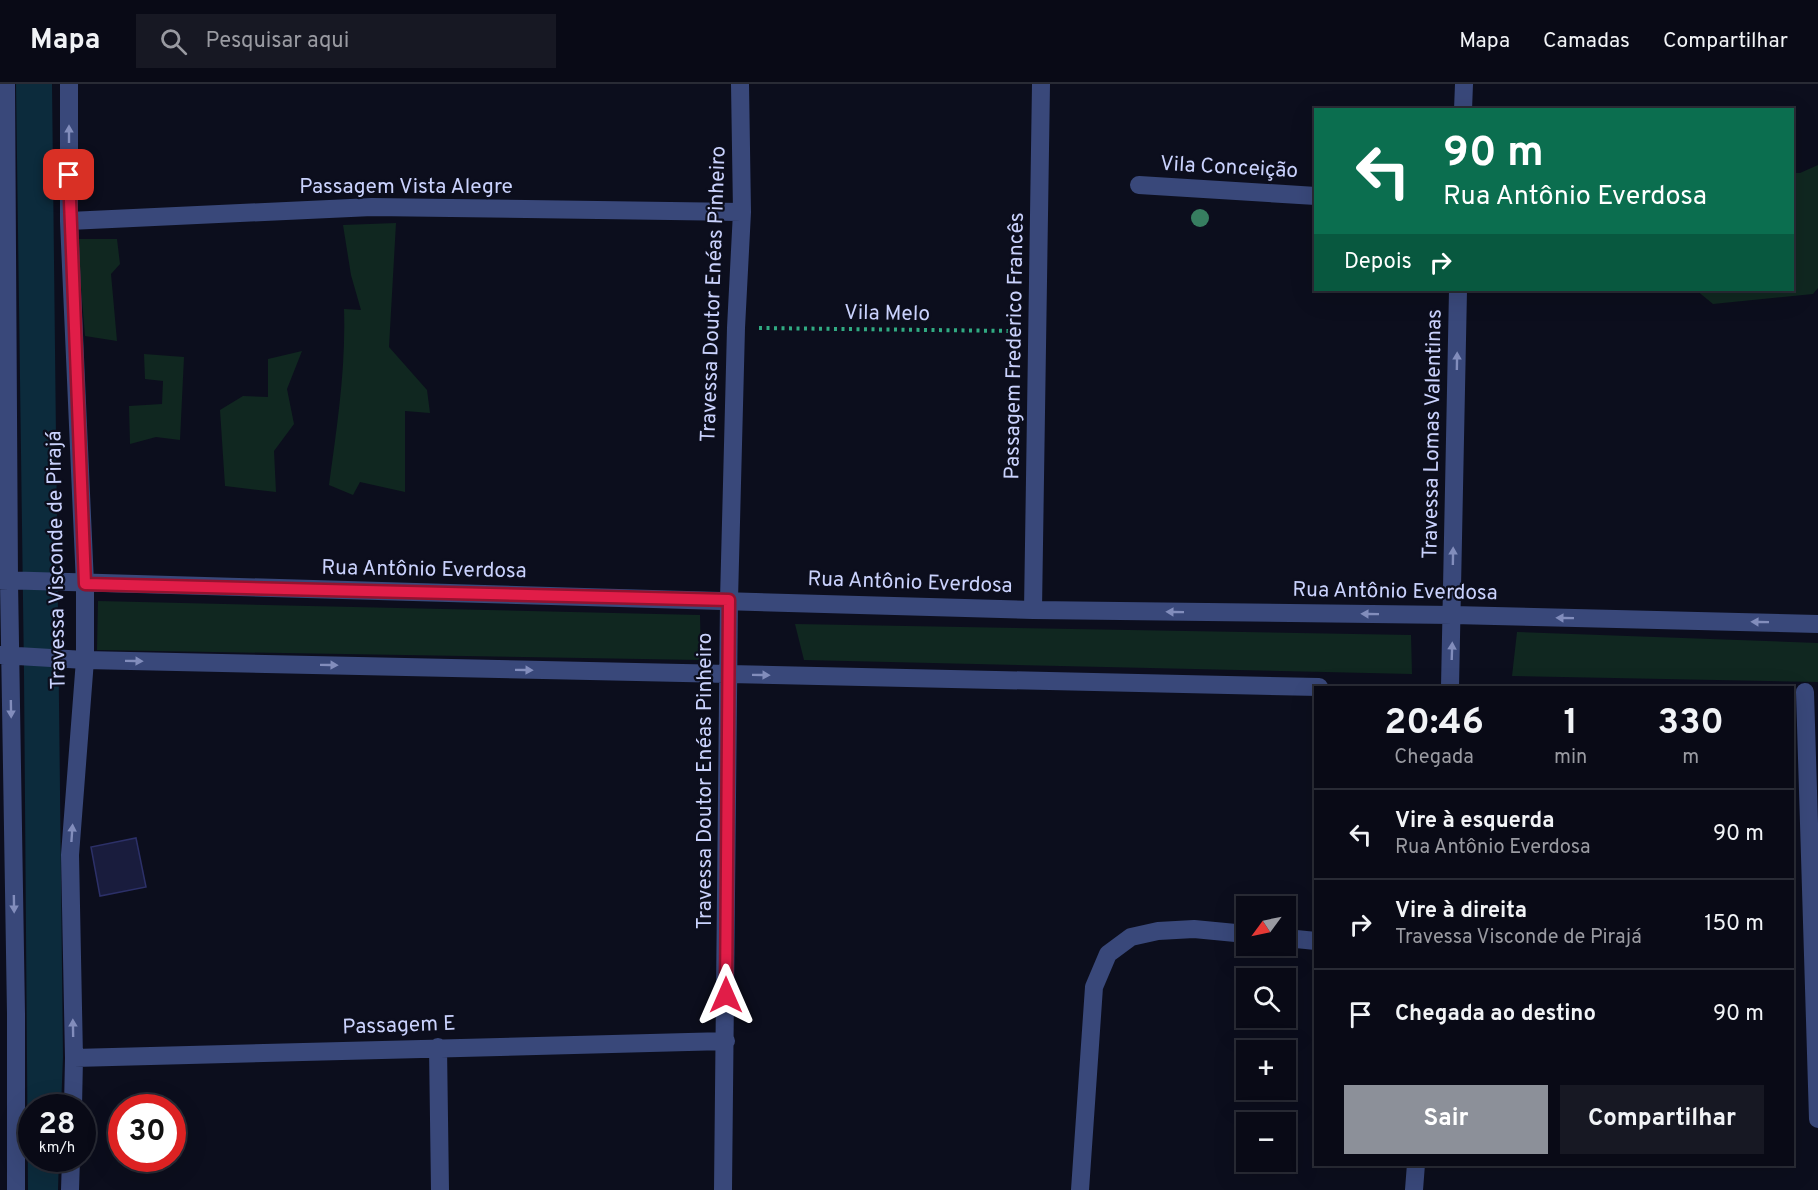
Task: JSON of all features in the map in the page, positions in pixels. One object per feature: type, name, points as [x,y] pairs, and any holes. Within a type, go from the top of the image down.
[{"type":"street","points":[[6,84],[9,580],[8,1012],[16,1190]]},
{"type":"street","name":"Travessa Visconde de Pirajá","points":[[69,84],[69,221],[81,584],[80,659],[70,855],[73,1094]]},
{"type":"street","name":"Travessa Doutor Enéas Pinheiro","points":[[723,1190],[729,600],[736,328],[742,212],[740,84]]},
{"type":"street","name":"Passagem Frederico Francês","points":[[1033,610],[1041,84]]},
{"type":"street","points":[[1463,108],[1464,84]]},
{"type":"street","name":"Vila Conceição","points":[[1139,185],[1314,196]]},
{"type":"street","name":"Passagem Vista Alegre","points":[[69,221],[372,207],[742,212]]},
{"type":"street","name":"Travessa Lomas Valentinas","points":[[1450,686],[1458,291]]},
{"type":"street","name":"Rua Antônio Everdosa","points":[[9,580],[81,584],[1033,610],[1453,615],[1818,624]]},
{"type":"street","points":[[8,655],[80,659],[1314,687]]},
{"type":"street","points":[[1805,692],[1818,1119]]},
{"type":"street","points":[[1080,1190],[1094,987],[1108,954],[1131,937],[1158,931],[1194,929],[1236,933]]},
{"type":"street","points":[[1296,939],[1314,941]]},
{"type":"street","name":"Passagem E","points":[[74,1058],[726,1041]]},
{"type":"street","points":[[438,1047],[440,1190]]},
{"type":"street","points":[[1414,1190],[1416,1166]]},
{"type":"street","points":[[70,1190],[71,1172]]},
{"type":"path","name":"Vila Melo","points":[[736,328],[1037,331]]},
{"type":"green space","points":[[1818,165],[1818,288],[1813,294],[1713,304],[1697,291],[1794,291],[1794,173],[1800,173]]},
{"type":"green space","points":[[396,223],[389,347],[427,390],[430,413],[405,411],[405,492],[360,482],[353,495],[329,485],[342,375],[344,309],[361,310],[351,275],[343,225]]},
{"type":"green space","points":[[77,239],[117,239],[120,264],[111,274],[117,341],[85,336]]},
{"type":"green space","points":[[302,351],[287,389],[294,424],[274,451],[276,492],[225,486],[220,410],[243,396],[268,397],[268,359]]},
{"type":"green space","points":[[144,354],[184,357],[180,440],[156,437],[130,444],[129,406],[162,404],[163,381],[145,379]]},
{"type":"green space","points":[[98,601],[700,615],[701,660],[97,650]]},
{"type":"green space","points":[[795,624],[1411,635],[1412,674],[804,660]]},
{"type":"green space","points":[[1517,632],[1818,643],[1818,682],[1512,676]]},
{"type":"water","points":[[16,84],[52,84],[63,1057],[62,1094],[27,1094]]},
{"type":"water","points":[[28,1172],[59,1172],[58,1190],[28,1190]]},
{"type":"building","points":[[136,838],[146,887],[100,896],[91,847]]},
{"type":"route","points":[[69,175],[85,584],[729,600],[726,995]]}]
